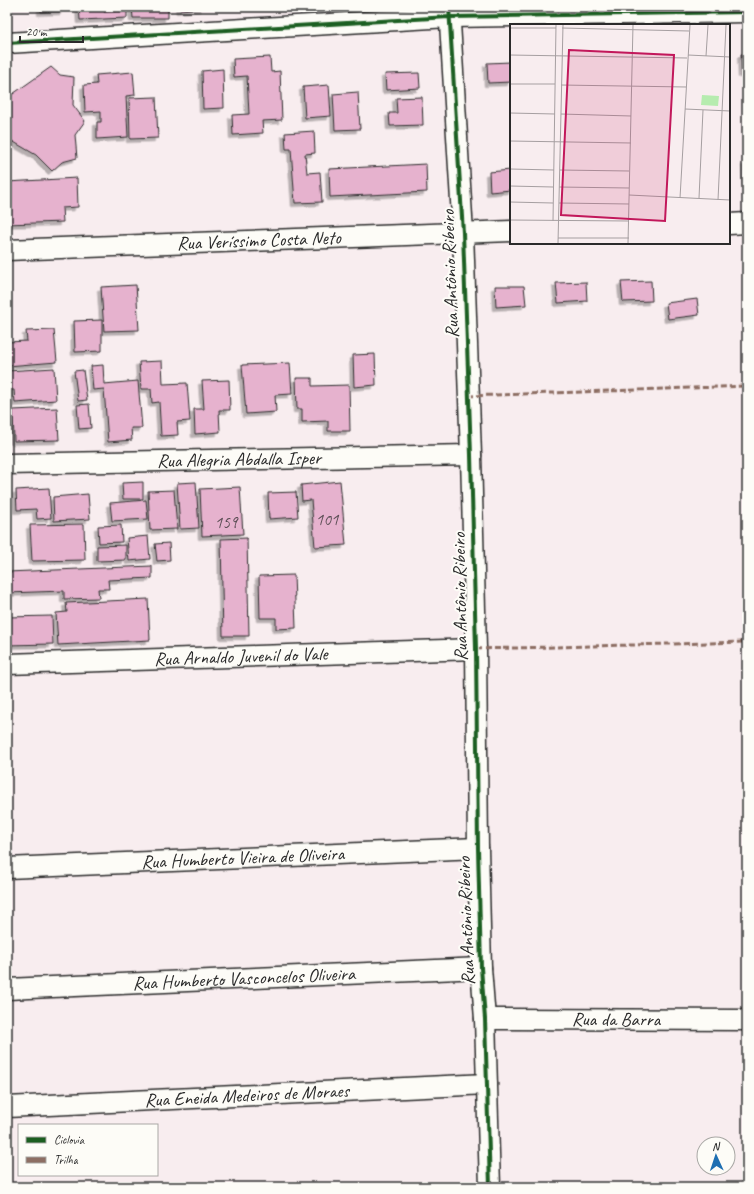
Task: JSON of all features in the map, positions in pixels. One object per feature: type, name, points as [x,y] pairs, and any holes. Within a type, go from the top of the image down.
[{"type":"street","points":[[7,43],[449,12],[747,12]]},
{"type":"street","name":"Rua Antônio Ribeiro","points":[[449,12],[462,233],[471,455],[476,649],[481,968],[485,1019],[490,1187]]},
{"type":"street","points":[[730,224],[747,223]]},
{"type":"street","name":"Rua Veríssimo Costa Neto","points":[[7,250],[510,231]]},
{"type":"street","name":"Rua Alegria Abdalla Isper","points":[[7,464],[471,455]]},
{"type":"street","name":"Rua Arnaldo Juvenil do Vale","points":[[7,664],[476,649]]},
{"type":"street","name":"Rua Humberto Vieira de Oliveira","points":[[7,868],[478,848]]},
{"type":"street","name":"Rua Humberto Vasconcelos Oliveira","points":[[7,989],[481,968]]},
{"type":"street","name":"Rua da Barra","points":[[485,1019],[747,1020]]},
{"type":"street","name":"Rua Eneida Medeiros de Moraes","points":[[7,1107],[487,1084]]},
{"type":"building","points":[[8,7],[9,21],[7,21]]},
{"type":"building","points":[[41,7],[64,7],[64,11],[41,12]]},
{"type":"building","points":[[79,7],[104,7],[104,12],[127,11],[127,18],[80,20]]},
{"type":"building","points":[[132,7],[168,7],[168,18],[133,18]]},
{"type":"building","points":[[179,7],[204,7],[204,8],[180,10]]},
{"type":"building","points":[[741,54],[747,54],[747,74],[742,74]]},
{"type":"building","points":[[270,57],[271,72],[280,71],[282,120],[262,121],[263,133],[233,135],[232,115],[249,114],[247,76],[234,77],[233,59]]},
{"type":"building","points":[[510,62],[510,82],[488,83],[487,63]]},
{"type":"building","points":[[51,67],[60,75],[74,77],[73,105],[85,121],[75,135],[77,158],[62,162],[52,171],[36,155],[12,141],[7,141],[7,97]]},
{"type":"building","points":[[223,69],[224,108],[203,109],[202,71]]},
{"type":"building","points":[[133,72],[135,95],[126,96],[128,137],[97,139],[97,122],[101,122],[101,111],[85,112],[84,85],[97,84],[96,75]]},
{"type":"building","points":[[419,73],[420,88],[386,90],[385,74]]},
{"type":"building","points":[[329,85],[331,116],[305,118],[303,87]]},
{"type":"building","points":[[358,92],[360,129],[335,130],[333,94]]},
{"type":"building","points":[[156,97],[158,138],[130,139],[129,98]]},
{"type":"building","points":[[422,97],[423,125],[390,126],[389,113],[397,113],[396,98]]},
{"type":"building","points":[[314,131],[315,153],[305,154],[307,173],[320,172],[322,202],[295,203],[291,149],[286,149],[285,133]]},
{"type":"building","points":[[745,162],[747,162],[747,182],[746,182]]},
{"type":"building","points":[[426,164],[427,192],[330,197],[329,169]]},
{"type":"building","points":[[510,170],[510,190],[490,192],[489,172]]},
{"type":"building","points":[[77,178],[78,207],[62,208],[63,222],[7,224],[7,182]]},
{"type":"building","points":[[651,281],[652,301],[623,302],[621,282]]},
{"type":"building","points":[[586,282],[587,301],[558,303],[556,283]]},
{"type":"building","points":[[136,285],[139,330],[104,331],[101,287]]},
{"type":"building","points":[[495,286],[524,286],[526,305],[496,307]]},
{"type":"building","points":[[697,299],[699,315],[668,319],[666,303]]},
{"type":"building","points":[[102,320],[102,351],[75,352],[74,321]]},
{"type":"building","points":[[54,330],[57,362],[7,366],[7,342],[27,341],[26,331]]},
{"type":"building","points":[[375,354],[376,385],[354,387],[353,355]]},
{"type":"building","points":[[162,361],[163,384],[187,383],[190,421],[177,422],[178,435],[161,436],[159,402],[152,403],[151,389],[141,389],[139,362]]},
{"type":"building","points":[[290,363],[292,394],[275,395],[276,412],[246,414],[242,365]]},
{"type":"building","points":[[103,365],[104,384],[138,381],[142,428],[131,428],[132,440],[108,442],[104,389],[93,390],[91,366]]},
{"type":"building","points":[[54,368],[56,400],[15,403],[14,390],[7,390],[7,371]]},
{"type":"building","points":[[83,370],[87,400],[78,401],[74,371]]},
{"type":"building","points":[[296,378],[312,378],[312,386],[349,385],[350,431],[328,431],[328,421],[302,422],[302,409],[297,409]]},
{"type":"building","points":[[229,380],[230,410],[219,410],[220,432],[195,434],[194,409],[204,409],[202,381]]},
{"type":"building","points":[[89,404],[91,428],[79,429],[77,405]]},
{"type":"building","points":[[57,408],[59,440],[14,441],[13,410]]},
{"type":"building","points":[[340,481],[346,545],[315,547],[311,500],[302,501],[301,485]]},
{"type":"building","points":[[143,482],[143,499],[123,499],[122,483]]},
{"type":"building","points":[[196,482],[199,528],[180,529],[177,483]]},
{"type":"building","points":[[240,487],[243,534],[202,536],[200,489]]},
{"type":"building","points":[[49,488],[51,518],[37,519],[36,509],[17,510],[16,490]]},
{"type":"building","points":[[174,490],[177,529],[150,530],[148,491]]},
{"type":"building","points":[[296,492],[298,517],[269,519],[268,493]]},
{"type":"building","points":[[88,494],[90,519],[54,521],[53,497]]},
{"type":"building","points":[[146,500],[148,519],[112,521],[110,503]]},
{"type":"building","points":[[84,524],[85,560],[32,561],[30,525]]},
{"type":"building","points":[[121,525],[122,542],[99,543],[98,526]]},
{"type":"building","points":[[148,536],[150,559],[129,561],[127,538]]},
{"type":"building","points":[[247,538],[249,636],[223,636],[221,539]]},
{"type":"building","points":[[169,543],[170,560],[157,561],[155,544]]},
{"type":"building","points":[[126,545],[126,560],[97,561],[97,546]]},
{"type":"building","points":[[152,566],[152,578],[108,580],[109,589],[98,589],[99,598],[64,599],[64,591],[7,593],[7,572]]},
{"type":"building","points":[[294,575],[296,628],[276,629],[276,618],[260,618],[259,576]]},
{"type":"building","points":[[148,599],[150,640],[58,645],[56,613],[67,612],[66,603]]},
{"type":"building","points":[[52,616],[53,644],[7,645],[7,617]]},
{"type":"marked path","points":[[468,396],[747,386]]},
{"type":"marked path","points":[[476,649],[747,642]]},
{"type":"cycle path","points":[[449,7],[463,233],[471,455],[476,649],[481,968],[485,1019],[490,1187]]},
{"type":"cycle path","points":[[7,43],[449,17],[747,12]]}]
